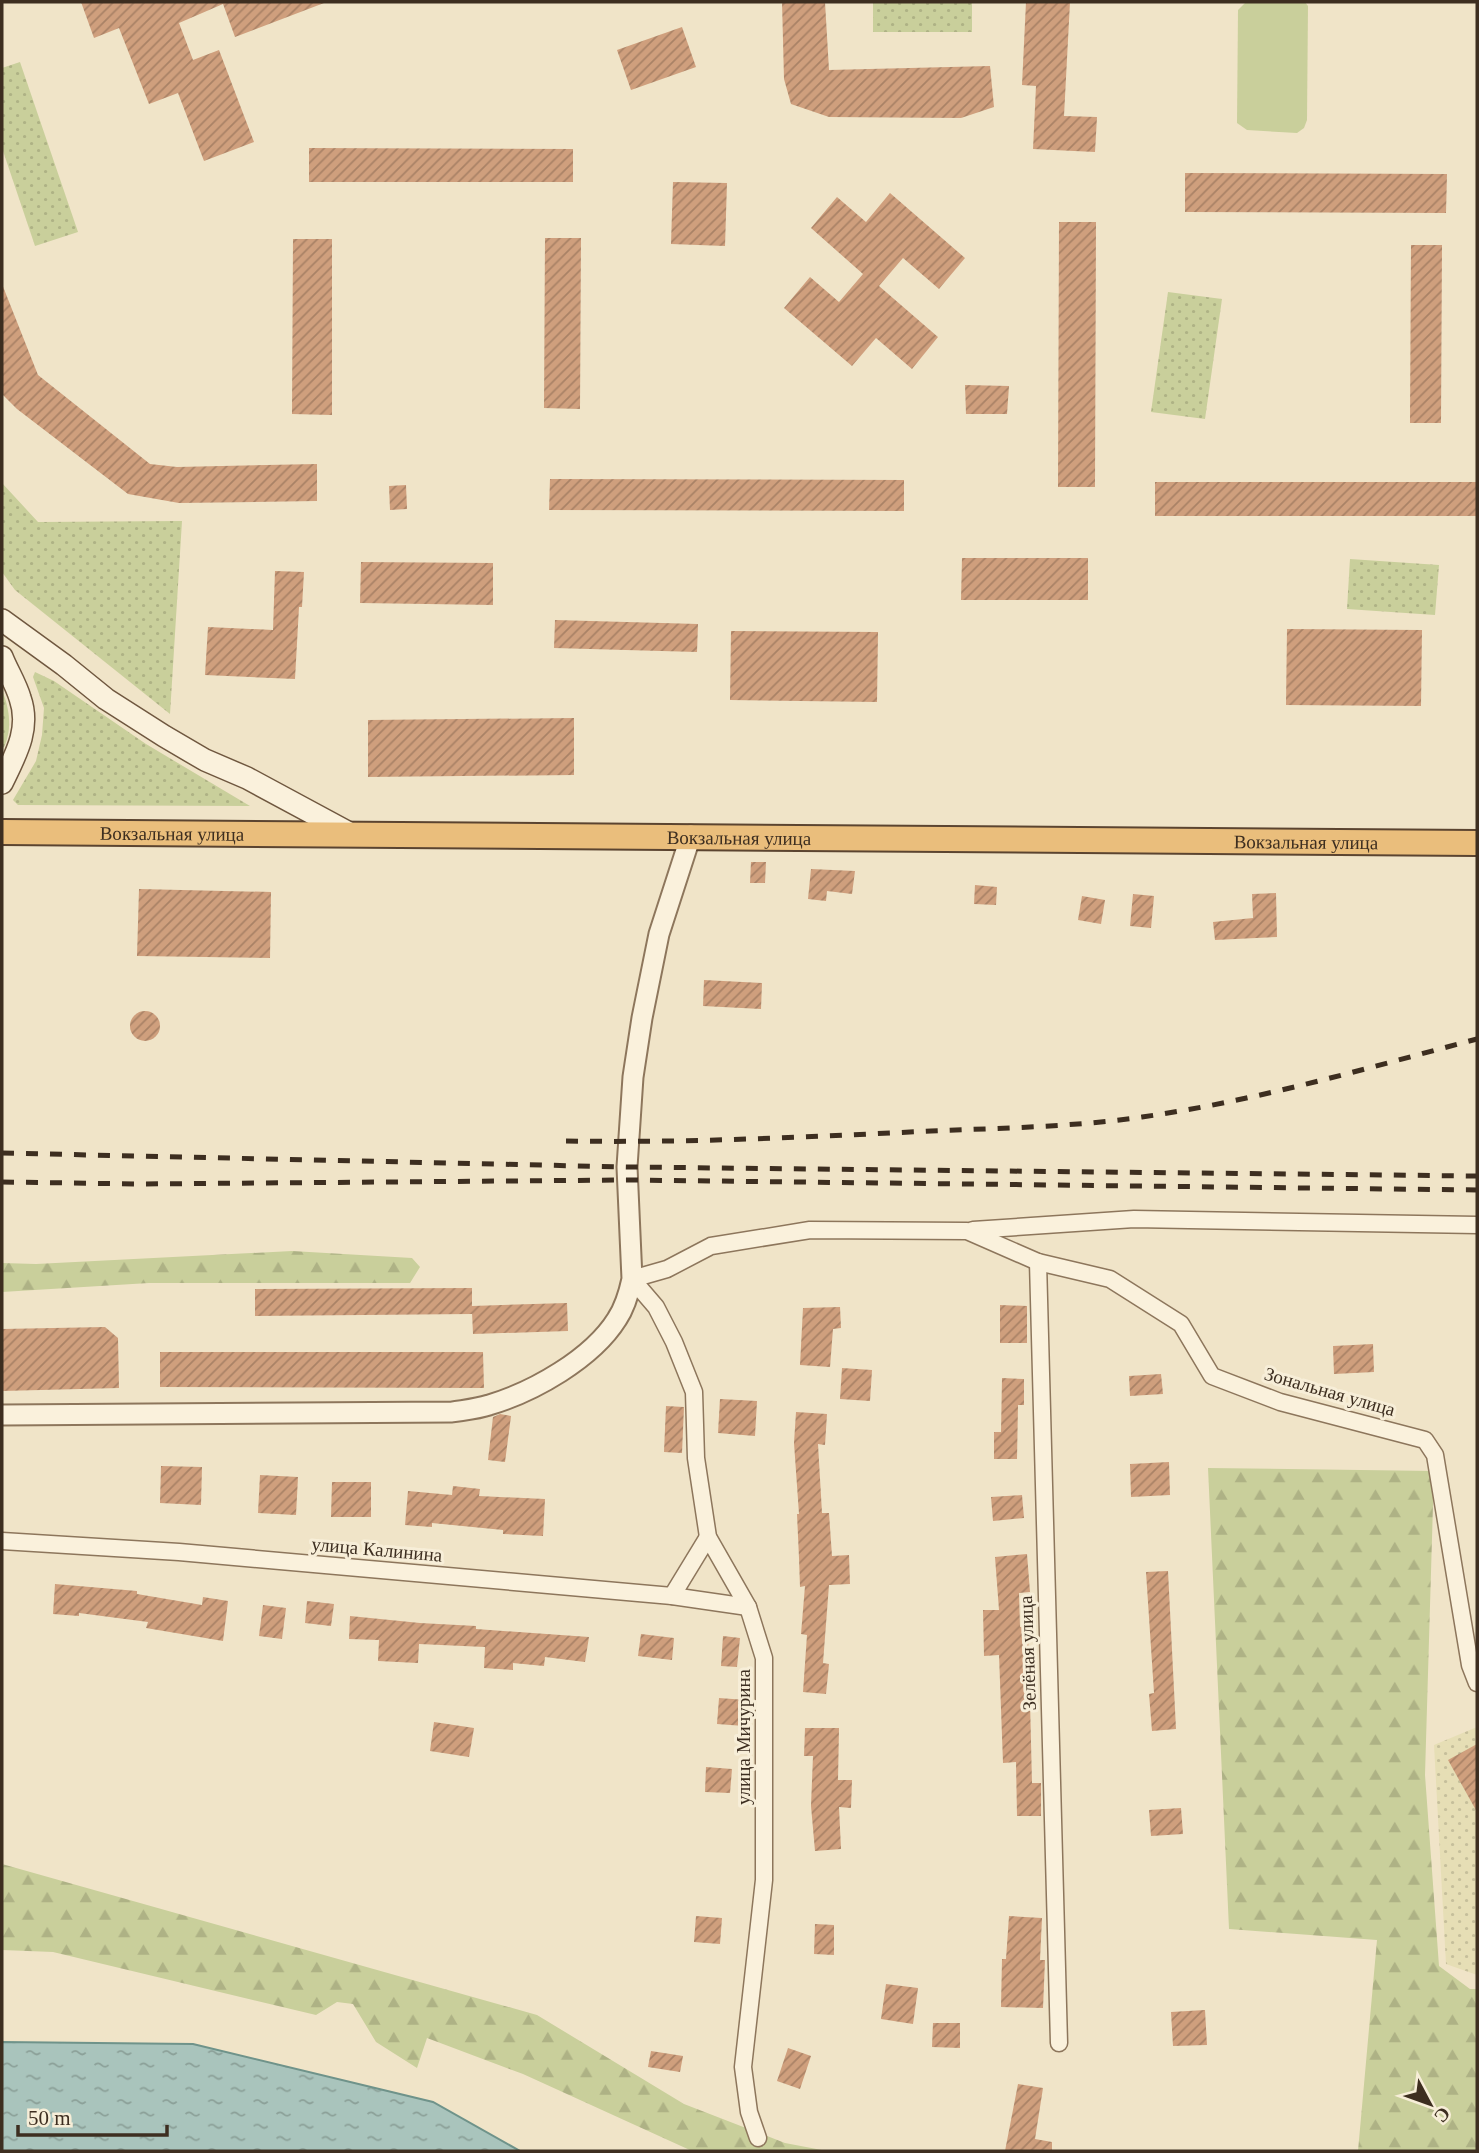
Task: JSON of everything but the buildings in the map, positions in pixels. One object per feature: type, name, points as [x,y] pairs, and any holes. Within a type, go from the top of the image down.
[{"type":"highway","name":"Вокзальная улица","points":[[2,832],[691,835],[1477,843]]},
{"type":"main road","points":[[2,620],[106,699],[164,736],[205,760],[247,778],[351,834]]},
{"type":"main road","points":[[2,657],[6,673],[21,698],[24,722],[20,746],[4,775]]},
{"type":"street","points":[[2,1415],[452,1412],[487,1406],[525,1392],[558,1373],[595,1345],[617,1320],[629,1294],[632,1279],[627,1149],[633,1077],[659,934],[691,835]]},
{"type":"street","points":[[632,1279],[667,1269],[711,1246],[810,1230],[967,1231],[1135,1219],[1477,1225]]},
{"type":"street","name":"Зональная улица","points":[[967,1231],[1038,1262],[1110,1279],[1181,1324],[1212,1376],[1280,1402],[1425,1440],[1435,1455],[1470,1665],[1477,1684]]},
{"type":"street","name":"Зелёная улица","points":[[1038,1262],[1059,2043]]},
{"type":"street","name":"улица Мичурина","points":[[632,1279],[656,1307],[674,1342],[694,1392],[696,1458],[708,1537],[748,1607],[764,1658],[764,1880],[743,2067],[749,2112],[758,2138]]},
{"type":"street","points":[[672,1596],[708,1537]]},
{"type":"street","name":"улица Калинина","points":[[2,1541],[179,1552],[672,1596],[748,1607]]},
{"type":"shaded area","points":[[1477,1727],[1477,1975],[1446,1964],[1434,1745]]},
{"type":"green space","points":[[873,2],[972,2],[972,32],[873,32]]},
{"type":"green space","points":[[1246,2],[1305,2],[1308,6],[1307,120],[1304,128],[1297,133],[1247,130],[1237,123],[1238,10]]},
{"type":"green space","points":[[20,62],[78,232],[35,246],[2,148],[2,68]]},
{"type":"green space","points":[[1168,292],[1222,299],[1205,419],[1151,412]]},
{"type":"green space","points":[[2,483],[38,522],[182,521],[170,714],[15,590],[2,572]]},
{"type":"green space","points":[[1350,559],[1439,565],[1435,615],[1347,609]]},
{"type":"green space","points":[[35,672],[54,681],[146,744],[250,806],[18,805],[13,800],[36,761],[42,735],[44,708],[33,677]]},
{"type":"green space","points":[[2,690],[9,720],[8,736],[2,751]]},
{"type":"green space","points":[[292,1251],[412,1258],[420,1267],[410,1283],[149,1283],[2,1292],[2,1263],[36,1264]]},
{"type":"green space","points":[[1208,1468],[1434,1471],[1425,1775],[1439,1966],[1470,1989],[1477,1989],[1477,2151],[1358,2151],[1377,1940],[1229,1929]]},
{"type":"green space","points":[[2,1864],[537,2015],[684,2104],[785,2143],[827,2151],[692,2151],[523,2074],[427,2038],[417,2068],[376,2042],[353,2004],[337,2002],[316,2015],[53,1952],[2,1950]]},
{"type":"water","points":[[2,2042],[193,2044],[433,2102],[520,2151],[2,2151]]},
{"type":"railway","points":[[566,1141],[795,1137],[1090,1123],[1185,1110],[1269,1093],[1477,1039]]},
{"type":"railway","points":[[2,1153],[627,1167],[1477,1176]]},
{"type":"railway","points":[[2,1182],[140,1184],[628,1180],[1477,1190]]}]
